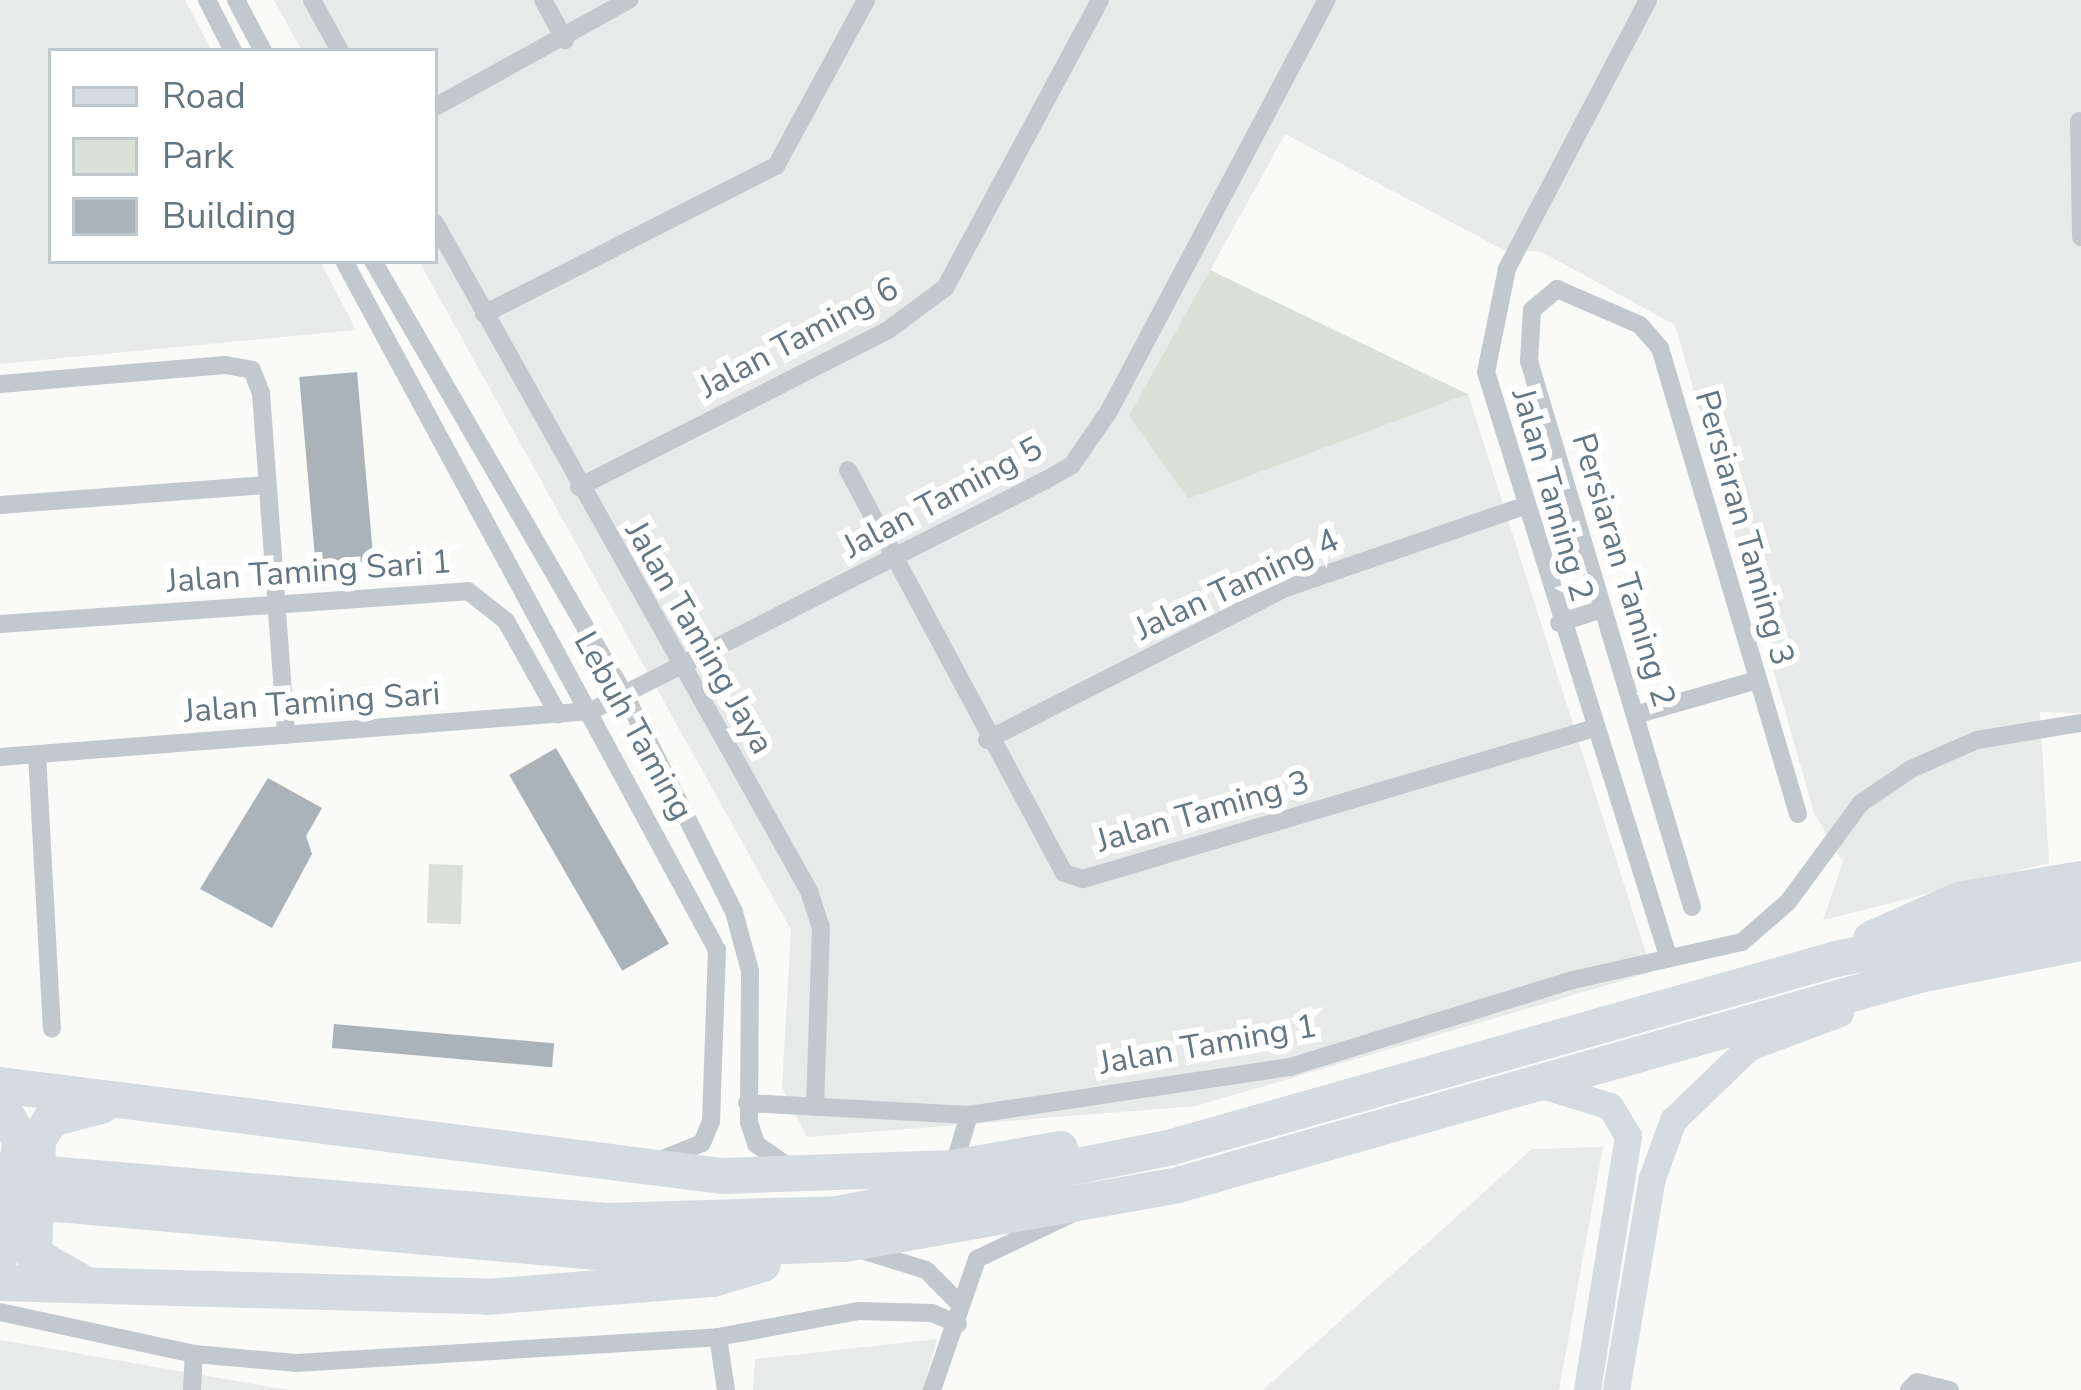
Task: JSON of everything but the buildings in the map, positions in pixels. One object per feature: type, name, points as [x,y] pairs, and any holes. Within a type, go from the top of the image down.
[{"type":"highway","points":[[1837,959],[1910,916],[2081,879]]},
{"type":"highway","points":[[0,1199],[143,1198],[714,1221],[951,1198],[1172,1147],[1837,959],[2081,910]]},
{"type":"highway","points":[[0,1170],[143,1198],[606,1253],[845,1244],[1086,1205],[1919,975],[2081,943]]},
{"type":"highway","points":[[0,1085],[593,1167],[817,1175],[953,1168],[1080,1146],[1172,1147]]},
{"type":"highway","points":[[0,1103],[20,1139],[13,1229],[0,1257]]},
{"type":"highway","points":[[128,1291],[75,1281],[34,1255],[38,1140],[70,1108],[150,1103]]},
{"type":"highway","points":[[0,1283],[128,1291],[487,1297],[713,1279],[800,1248]]},
{"type":"main road","points":[[1616,1390],[1652,1178],[1673,1120],[1719,1066],[1749,1047],[1919,975]]},
{"type":"main road","points":[[1526,1081],[1610,1106],[1628,1136],[1587,1390]]},
{"type":"street","points":[[207,0],[231,48]]},
{"type":"street","points":[[236,0],[261,48]]},
{"type":"street","points":[[311,0],[338,48]]},
{"type":"street","points":[[543,0],[565,40]]},
{"type":"street","points":[[438,105],[565,40],[629,0]]},
{"type":"street","points":[[484,314],[776,166],[866,0]]},
{"type":"street","name":"Jalan Taming 6","points":[[579,487],[888,330],[945,288],[1100,0]]},
{"type":"street","name":"Jalan Taming 5","points":[[626,699],[1081,454],[1327,0]]},
{"type":"street","name":"Jalan Taming 2","points":[[1648,0],[1493,304],[1488,389],[1591,729],[1668,956]]},
{"type":"street","points":[[2079,122],[2081,237]]},
{"type":"street","name":"Jalan Taming Jaya","points":[[438,229],[821,927],[815,1106]]},
{"type":"street","name":"Lebuh Taming","points":[[346,264],[708,925],[720,972],[715,1100],[702,1143],[680,1157],[593,1167]]},
{"type":"street","name":"Lebuh Taming","points":[[375,264],[626,699],[746,938],[747,1103],[755,1144],[817,1175]]},
{"type":"street","name":"Persiaran Taming 2","points":[[1585,295],[1543,297],[1524,338],[1692,907]]},
{"type":"street","name":"Persiaran Taming 3","points":[[1585,295],[1651,332],[1660,348],[1798,814]]},
{"type":"street","points":[[0,384],[252,370],[267,485],[286,735]]},
{"type":"street","name":"Jalan Taming 3","points":[[848,470],[1047,856],[1083,879],[1591,729]]},
{"type":"street","points":[[0,506],[267,485]]},
{"type":"street","name":"Jalan Taming 4","points":[[987,740],[1283,589],[1521,507]]},
{"type":"street","name":"Jalan Taming Sari 1","points":[[0,624],[468,591],[506,622],[558,714]]},
{"type":"street","points":[[1559,623],[1602,609]]},
{"type":"street","points":[[1635,715],[1757,680]]},
{"type":"street","name":"Jalan Taming Sari","points":[[0,757],[591,711],[626,699]]},
{"type":"street","name":"Jalan Taming 1","points":[[747,1103],[969,1115],[1290,1066],[1668,956],[1742,942],[1766,925],[1861,803],[1911,769],[1976,740],[2081,723]]},
{"type":"street","points":[[38,754],[52,1028]]},
{"type":"street","points":[[953,1168],[969,1115]]},
{"type":"street","points":[[932,1390],[958,1324],[957,1301],[977,1259],[1048,1232],[1086,1205]]},
{"type":"street","points":[[845,1244],[926,1270],[957,1301]]},
{"type":"street","points":[[0,1312],[194,1354],[372,1361],[718,1337],[898,1309],[958,1324]]},
{"type":"street","points":[[718,1337],[726,1390]]},
{"type":"street","points":[[192,1390],[194,1354]]},
{"type":"street","points":[[1913,1386],[1950,1390]]},
{"type":"shaded area","points":[[0,0],[185,0],[210,48],[48,48],[48,264],[322,264],[356,330],[0,364]]},
{"type":"shaded area","points":[[274,0],[2081,0],[2081,713],[2040,712],[2049,863],[1823,920],[1843,862],[1814,813],[1675,325],[1542,252],[1504,250],[1285,134],[1130,416],[1188,499],[1468,394],[1652,972],[1196,1106],[807,1137],[782,1088],[791,930],[421,264],[438,264],[438,48],[300,48]]},
{"type":"shaded area","points":[[1603,1147],[1559,1390],[1263,1390],[1532,1149]]},
{"type":"shaded area","points":[[937,1339],[923,1390],[753,1390],[755,1359]]},
{"type":"shaded area","points":[[0,1340],[7,1341],[288,1390],[0,1390]]},
{"type":"green space","points":[[1210,270],[1468,394],[1188,499],[1129,416]]},
{"type":"green space","points":[[429,864],[463,865],[461,924],[427,923]]}]
